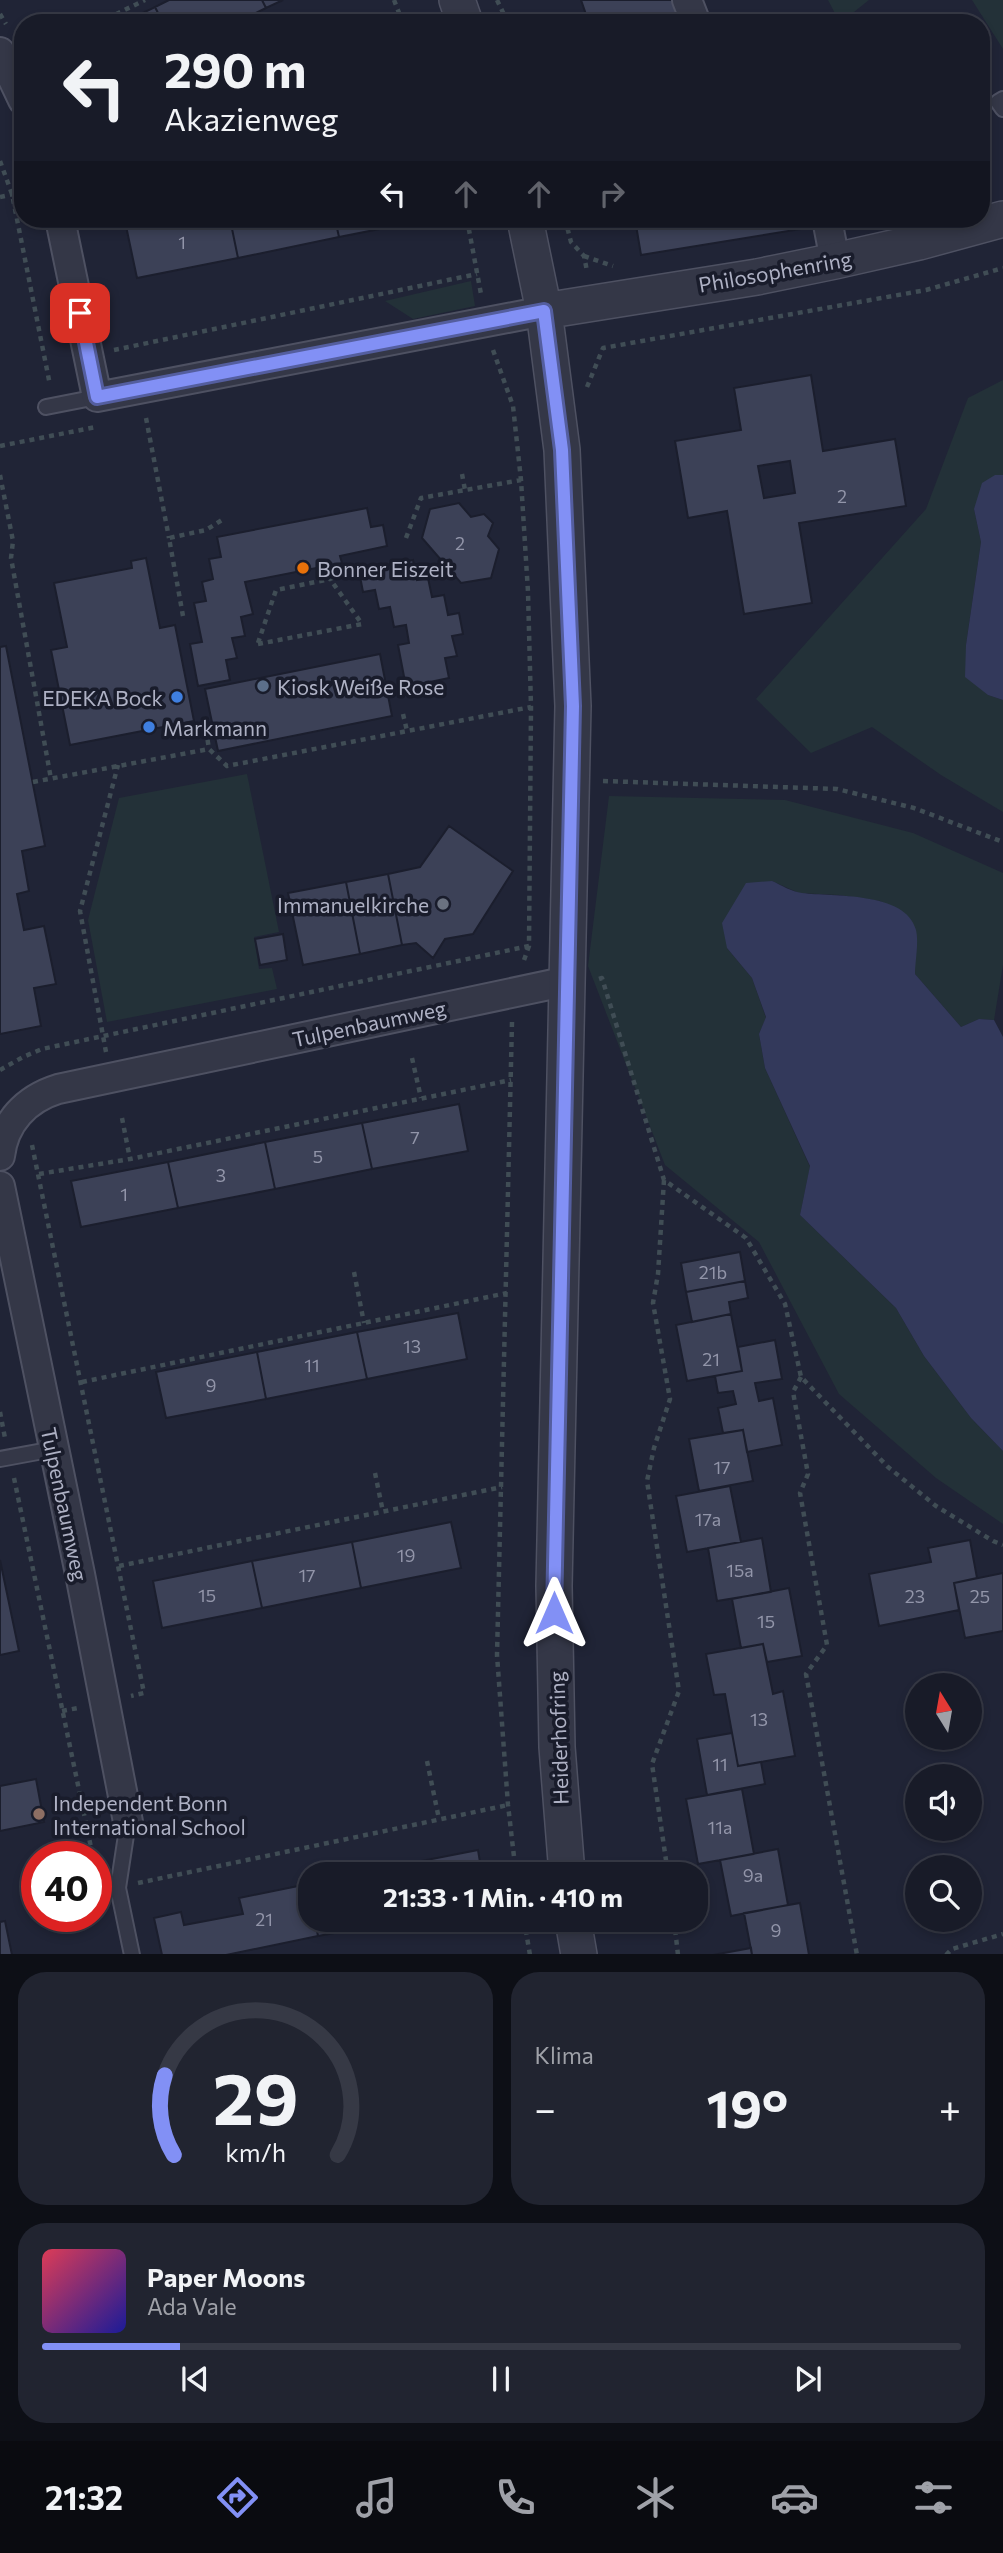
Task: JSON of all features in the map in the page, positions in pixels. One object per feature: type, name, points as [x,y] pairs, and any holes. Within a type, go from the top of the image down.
[{"type":"street","points":[[0,52],[14,81]]},
{"type":"street","points":[[62,228],[97,397],[544,311]]},
{"type":"street","name":"Heiderhofring","points":[[526,228],[544,311],[562,450],[569,589],[595,780],[554,1586],[556,1747],[566,1862]]},
{"type":"street","points":[[829,228],[835,261]]},
{"type":"street","name":"Philosophenring","points":[[544,311],[835,261],[970,228]]},
{"type":"street","name":"Tulpenbaumweg","points":[[0,1156],[1,1145],[8,1129],[22,1108],[45,1093],[585,980]]},
{"type":"street","name":"Tulpenbaumweg","points":[[0,1186],[128,1822]]},
{"type":"street","points":[[575,1932],[579,1954]]},
{"type":"lane","points":[[1003,99],[998,102],[1003,109]]},
{"type":"lane","points":[[50,407],[97,397]]},
{"type":"lane","points":[[5,1458],[54,1449]]},
{"type":"lane","points":[[128,1822],[118,1888],[132,1954]]},
{"type":"path","points":[[116,14],[145,0]]},
{"type":"path","points":[[0,161],[14,205]]},
{"type":"path","points":[[0,197],[12,194]]},
{"type":"path","points":[[0,446],[60,434],[50,407],[18,228]]},
{"type":"path","points":[[469,228],[492,350],[513,406],[528,592],[531,706],[529,946],[513,994],[497,1655],[515,1862]]},
{"type":"path","points":[[567,228],[571,242],[584,256],[594,304]]},
{"type":"path","points":[[584,393],[603,348],[926,290],[1003,268]]},
{"type":"path","points":[[108,351],[477,274]]},
{"type":"path","points":[[146,418],[183,616]]},
{"type":"path","points":[[462,474],[465,490]]},
{"type":"path","points":[[0,475],[13,541],[11,558],[51,779]]},
{"type":"path","points":[[406,538],[421,498],[521,480]]},
{"type":"path","points":[[169,538],[206,530],[222,520]]},
{"type":"path","points":[[330,579],[362,624],[258,644],[276,590],[342,574]]},
{"type":"path","points":[[206,730],[209,749],[227,766],[531,706]]},
{"type":"path","points":[[404,713],[407,731]]},
{"type":"path","points":[[33,782],[209,749]]},
{"type":"path","points":[[112,1077],[80,911],[118,765]]},
{"type":"path","points":[[595,780],[837,789],[914,808],[1003,842]]},
{"type":"path","points":[[0,1070],[43,1049],[529,946]]},
{"type":"path","points":[[602,967],[585,980],[664,1180],[658,1274],[653,1303],[670,1399],[653,1448],[648,1480],[679,1691],[652,1764],[666,1862]]},
{"type":"path","points":[[412,1058],[421,1098]]},
{"type":"path","points":[[39,1174],[130,1159],[512,1080]]},
{"type":"path","points":[[122,1118],[130,1159]]},
{"type":"path","points":[[8,1129],[30,1135],[144,1693],[62,1711]]},
{"type":"path","points":[[664,1180],[746,1238],[785,1304],[801,1377],[888,1467],[936,1506],[1003,1545]]},
{"type":"path","points":[[354,1272],[364,1323]]},
{"type":"path","points":[[82,1382],[507,1293]]},
{"type":"path","points":[[801,1377],[793,1392],[808,1474],[800,1493],[827,1645],[806,1674],[857,1954]]},
{"type":"path","points":[[0,1412],[5,1458],[90,1841]]},
{"type":"path","points":[[375,1473],[383,1512]]},
{"type":"path","points":[[119,1566],[502,1488]]},
{"type":"path","points":[[426,1761],[439,1819]]},
{"type":"path","points":[[118,1888],[508,1805]]},
{"type":"path","points":[[526,1932],[530,1954]]},
{"type":"path","points":[[675,1932],[678,1954]]},
{"type":"path","points":[[947,1954],[952,1949],[1003,1934]]},
{"type":"shaded area","points":[[828,0],[869,0],[851,14],[835,14]]},
{"type":"shaded area","points":[[972,0],[1003,0],[1003,49],[990,28],[990,14],[981,14]]},
{"type":"shaded area","points":[[471,281],[475,306],[413,319],[385,301]]},
{"type":"shaded area","points":[[1003,380],[1003,475],[995,475],[974,509],[981,542],[966,645],[988,695],[1003,700],[1003,812],[941,775],[872,727],[811,753],[756,699],[926,509],[968,398]]},
{"type":"shaded area","points":[[247,774],[279,932],[254,937],[259,969],[272,968],[277,989],[107,1022],[88,920],[119,798]]},
{"type":"shaded area","points":[[609,796],[785,800],[913,833],[1003,873],[1003,965],[994,1020],[979,1019],[961,1027],[915,974],[915,929],[880,901],[799,893],[772,881],[727,948],[752,978],[766,1018],[759,1034],[765,1068],[810,1167],[800,1215],[896,1308],[924,1356],[971,1418],[1003,1451],[1003,1524],[936,1478],[839,1394],[759,1242],[665,1165],[588,966]]},
{"type":"water","points":[[995,475],[1003,475],[1003,700],[988,695],[965,677],[966,645],[981,542],[974,509],[982,483]]},
{"type":"water","points":[[772,881],[798,892],[866,898],[898,908],[909,917],[916,930],[915,974],[961,1027],[979,1019],[994,1020],[1003,1037],[1003,1451],[971,1418],[924,1356],[896,1308],[800,1215],[810,1166],[765,1068],[759,1034],[766,1017],[752,978],[727,948],[722,923],[746,883]]},
{"type":"building","points":[[169,0],[262,0],[266,8],[254,14],[158,14],[155,7]]},
{"type":"building","points":[[262,0],[283,0],[266,8]]},
{"type":"building","points":[[581,0],[674,0],[676,14],[586,14]]},
{"type":"building","points":[[155,7],[158,14],[141,14]]},
{"type":"building","points":[[126,228],[232,228],[238,258],[137,278]]},
{"type":"building","points":[[232,228],[337,228],[339,237],[238,258]]},
{"type":"building","points":[[337,228],[384,228],[339,237]]},
{"type":"building","points":[[636,228],[807,228],[641,255]]},
{"type":"building","points":[[811,375],[823,451],[895,439],[906,506],[799,523],[812,603],[744,614],[727,511],[688,518],[675,441],[741,430],[734,388]],"holes":[[[790,461],[795,493],[764,498],[758,466]]]},
{"type":"building","points":[[459,503],[471,517],[484,514],[493,523],[488,536],[499,549],[491,578],[461,583],[422,538],[430,509]]},
{"type":"building","points":[[367,508],[371,527],[383,525],[387,546],[340,556],[342,563],[245,582],[253,614],[241,617],[245,636],[232,638],[237,658],[226,660],[230,680],[198,686],[190,644],[202,642],[194,603],[206,601],[202,582],[213,579],[209,559],[221,557],[217,537]]},
{"type":"building","points":[[146,558],[160,628],[175,625],[194,721],[70,745],[51,650],[67,647],[54,583],[132,568],[131,561]]},
{"type":"building","points":[[413,560],[417,580],[428,578],[432,597],[444,595],[448,615],[459,613],[463,634],[452,636],[457,656],[445,658],[449,678],[406,687],[398,645],[409,643],[406,625],[394,627],[390,607],[379,609],[375,590],[363,592],[359,571]]},
{"type":"building","points":[[6,646],[45,846],[22,851],[29,891],[17,894],[24,930],[44,926],[56,984],[34,988],[41,1026],[0,1034],[0,647]]},
{"type":"building","points":[[380,654],[392,716],[218,751],[205,689]]},
{"type":"building","name":"Immanuelkirche","points":[[449,826],[513,871],[473,934],[445,939],[433,958],[416,943],[402,945],[388,874],[420,867]]},
{"type":"building","points":[[388,874],[402,945],[360,954],[346,882]]},
{"type":"building","points":[[346,882],[360,954],[303,965],[288,893]]},
{"type":"building","points":[[283,934],[287,960],[260,965],[255,939]]},
{"type":"building","points":[[459,1104],[468,1151],[372,1169],[362,1123]]},
{"type":"building","points":[[362,1123],[372,1169],[275,1189],[265,1142]]},
{"type":"building","points":[[265,1142],[275,1189],[178,1208],[168,1162]]},
{"type":"building","points":[[168,1162],[178,1208],[81,1227],[71,1181]]},
{"type":"building","points":[[740,1252],[745,1281],[686,1292],[681,1263]]},
{"type":"building","points":[[745,1281],[748,1298],[729,1302],[731,1314],[692,1322],[686,1292]]},
{"type":"building","points":[[458,1313],[467,1359],[367,1379],[357,1332]]},
{"type":"building","points":[[731,1314],[742,1371],[687,1381],[676,1325]]},
{"type":"building","points":[[357,1332],[367,1379],[266,1399],[257,1352]]},
{"type":"building","points":[[775,1340],[782,1379],[755,1383],[759,1401],[773,1398],[782,1445],[747,1452],[743,1430],[723,1433],[718,1408],[736,1404],[733,1391],[718,1393],[715,1376],[742,1371],[738,1347]]},
{"type":"building","points":[[257,1352],[266,1399],[166,1418],[156,1372]]},
{"type":"building","points":[[743,1430],[753,1481],[699,1491],[689,1439]]},
{"type":"building","points":[[730,1486],[741,1542],[687,1552],[676,1496]]},
{"type":"building","points":[[451,1522],[461,1568],[361,1588],[352,1542]]},
{"type":"building","points":[[762,1538],[771,1592],[717,1601],[708,1548]]},
{"type":"building","points":[[970,1540],[977,1578],[954,1583],[959,1610],[879,1626],[869,1574],[931,1562],[928,1548]]},
{"type":"building","points":[[352,1542],[361,1588],[262,1608],[252,1561]]},
{"type":"building","points":[[0,1560],[19,1651],[0,1655]]},
{"type":"building","points":[[252,1561],[262,1608],[162,1628],[153,1581]]},
{"type":"building","points":[[1003,1573],[1003,1631],[965,1638],[954,1583]]},
{"type":"building","points":[[789,1588],[802,1656],[767,1662],[763,1644],[741,1648],[732,1599]]},
{"type":"building","points":[[763,1644],[773,1694],[783,1691],[795,1756],[738,1766],[725,1694],[714,1695],[706,1654]]},
{"type":"building","points":[[732,1733],[738,1766],[761,1762],[765,1784],[707,1795],[697,1739]]},
{"type":"building","points":[[36,1779],[44,1822],[0,1831],[0,1786]]},
{"type":"building","points":[[742,1789],[754,1854],[698,1862],[686,1799]]},
{"type":"building","points":[[778,1849],[788,1905],[731,1916],[720,1860]]},
{"type":"building","points":[[478,1850],[480,1862],[416,1862]]},
{"type":"building","points":[[298,1886],[298,1932],[317,1932],[318,1936],[231,1954],[162,1954],[154,1918],[181,1912],[184,1925],[243,1914],[239,1898]]},
{"type":"building","points":[[800,1903],[809,1954],[752,1954],[744,1913]]},
{"type":"building","points":[[5,1921],[12,1954],[0,1954],[0,1922]]},
{"type":"building","points":[[317,1932],[339,1932],[318,1936]]},
{"type":"building","points":[[751,1948],[752,1954],[718,1954]]},
{"type":"place","name":"Bonner Eiszeit","points":[[303,568]]},
{"type":"place","name":"Kiosk Weiße Rose","points":[[263,686]]},
{"type":"place","name":"EDEKA Bock","points":[[177,697]]},
{"type":"place","name":"Markmann","points":[[149,727]]},
{"type":"place","name":"Immanuelkirche","points":[[443,904]]},
{"type":"place","name":"Independent Bonn International School","points":[[39,1814]]},
{"type":"route","points":[[80,313],[97,397],[544,311],[562,450],[569,563],[574,753],[554,1613]]}]
